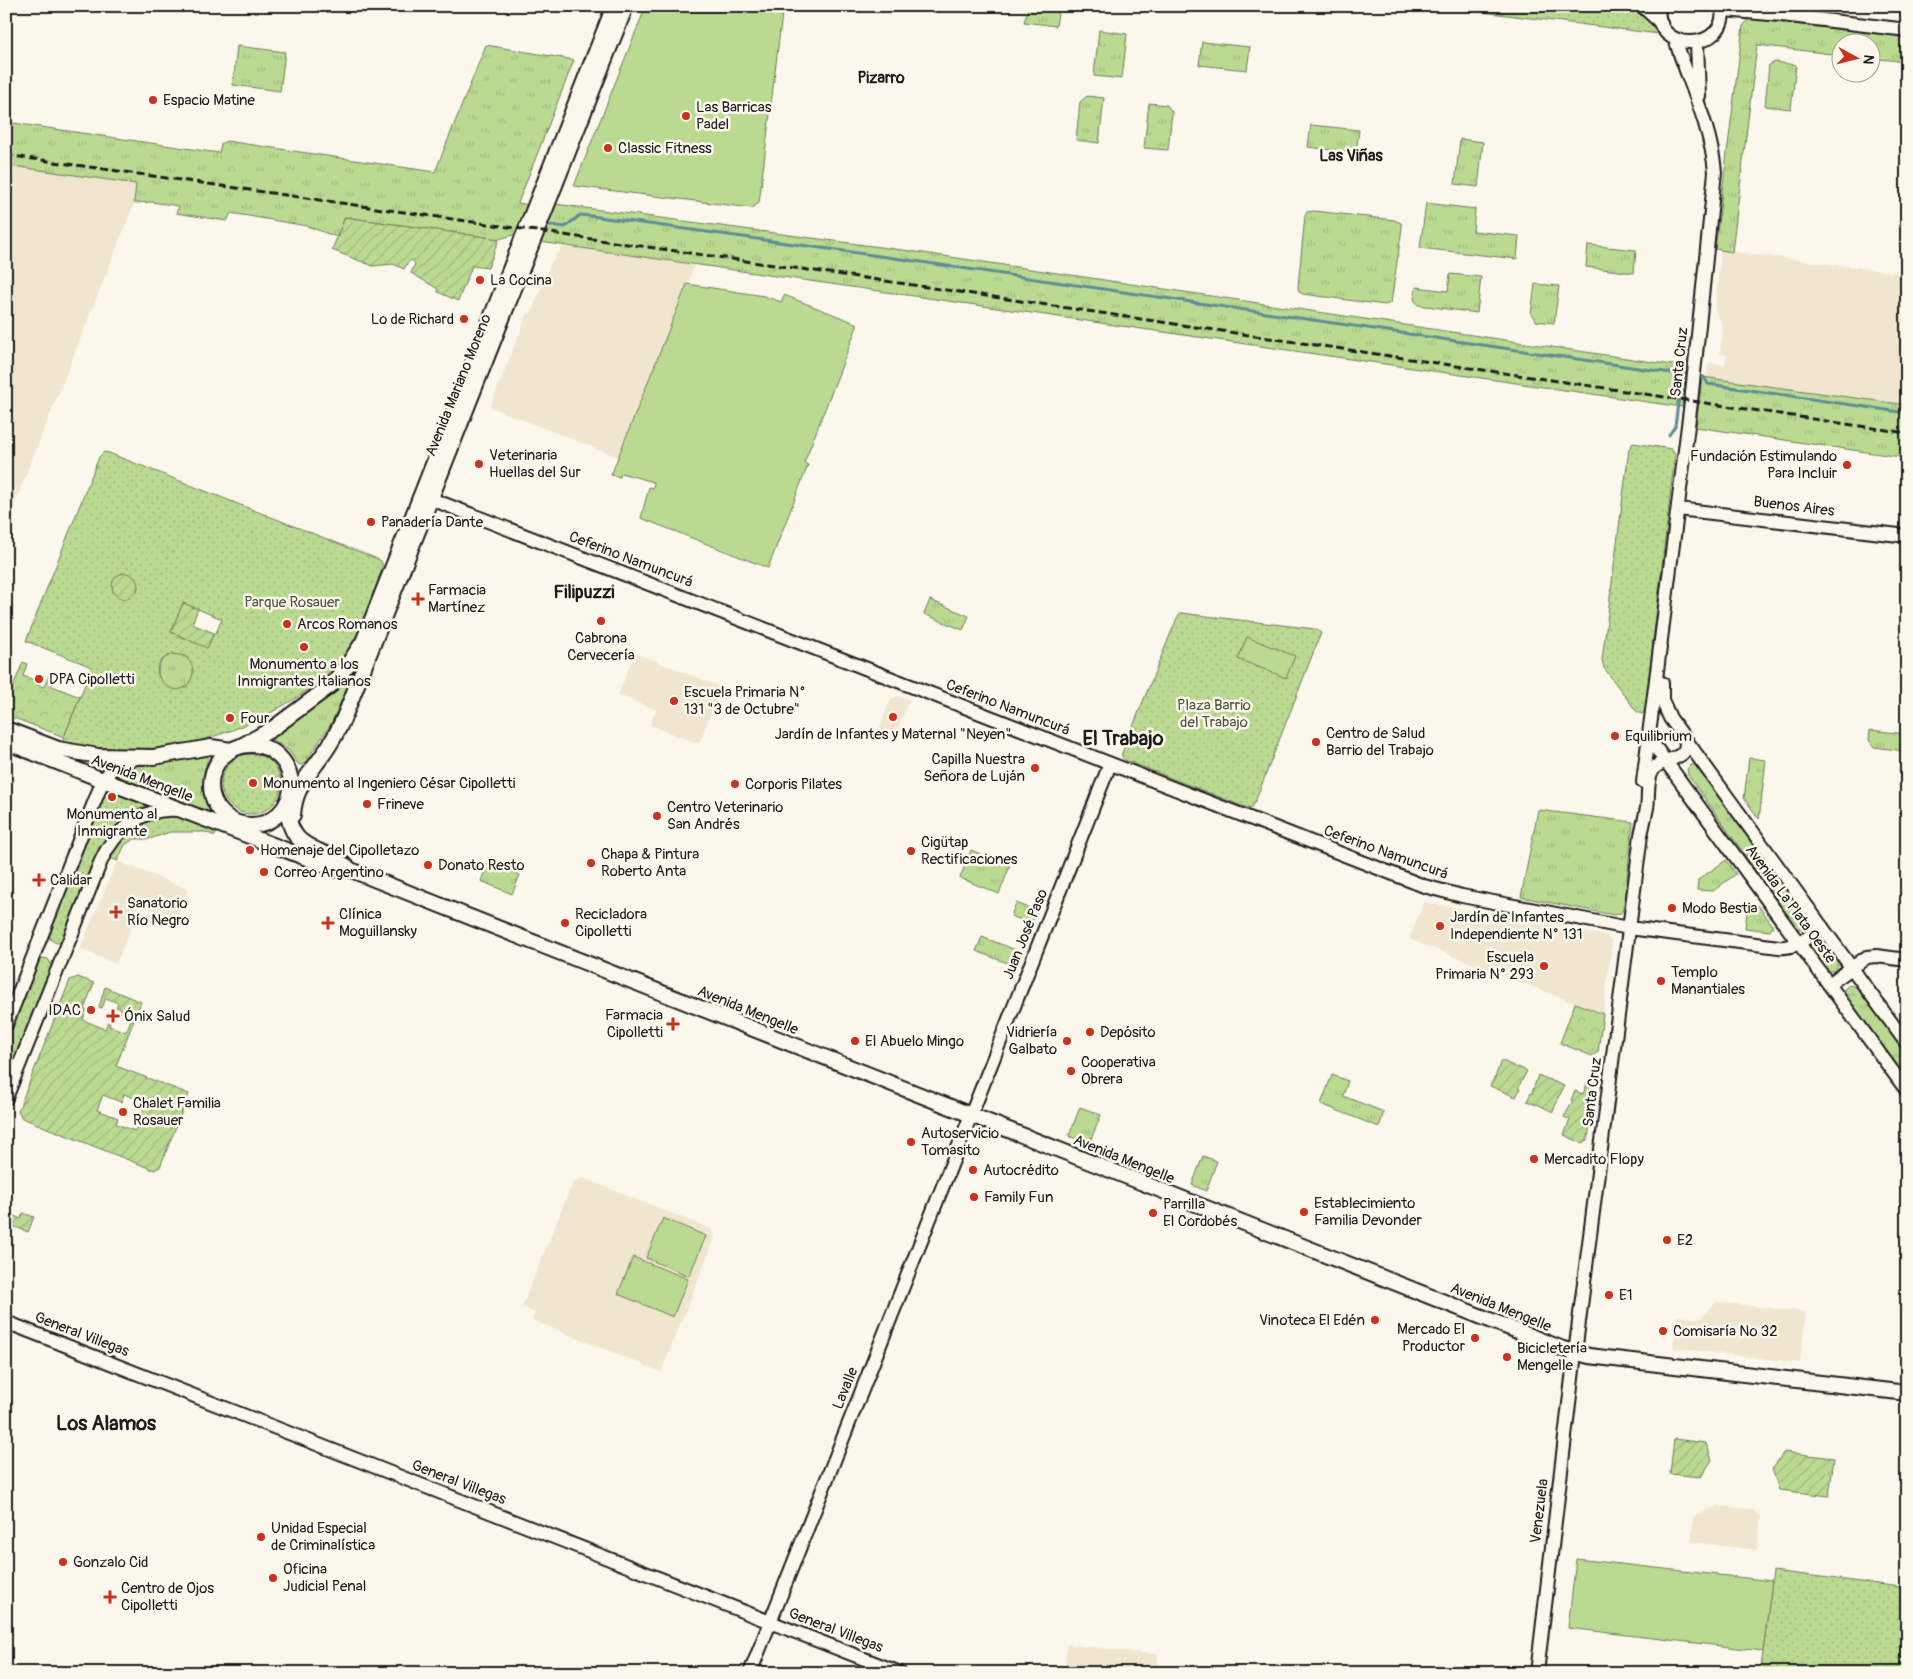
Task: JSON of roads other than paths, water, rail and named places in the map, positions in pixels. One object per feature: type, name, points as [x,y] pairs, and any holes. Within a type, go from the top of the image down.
[{"type":"main road","name":"Avenida Mariano Moreno","points":[[297,836],[293,821],[295,801],[300,787],[325,752],[342,722],[426,496],[614,6]]},
{"type":"main road","name":"Avenida Mariano Moreno","points":[[236,748],[272,729],[330,686],[354,657],[363,642],[426,496],[626,6]]},
{"type":"main road","points":[[1642,6],[1661,23],[1666,32],[1675,39],[1686,43],[1697,43],[1716,31],[1721,21],[1722,8],[1907,30]]},
{"type":"main road","points":[[1659,6],[1661,23]]},
{"type":"main road","points":[[1762,6],[1774,14]]},
{"type":"main road","name":"Santa Cruz","points":[[1641,835],[1640,810],[1659,646],[1664,626],[1678,509],[1715,172],[1714,157],[1699,103],[1685,71],[1675,39]]},
{"type":"main road","name":"Santa Cruz","points":[[1697,43],[1699,103]]},
{"type":"main road","name":"Ceferino Namuncurá","points":[[426,496],[1437,890],[1629,928],[1783,948],[1799,943]]},
{"type":"main road","name":"Buenos Aires","points":[[1678,509],[1907,536]]},
{"type":"main road","name":"Santa Cruz","points":[[1664,626],[1666,653],[1662,700],[1670,718]]},
{"type":"main road","name":"Avenida Mariano Moreno","points":[[207,747],[242,736],[294,711]]},
{"type":"main road","points":[[1649,732],[1653,719],[1659,715],[1664,714],[1670,718]]},
{"type":"main road","name":"Avenida La Plata Oeste","points":[[1670,718],[1907,1044]]},
{"type":"main road","name":"Avenida Mengelle","points":[[6,729],[74,753],[106,757],[138,758],[172,755],[207,747],[236,748]]},
{"type":"main road","name":"Avenida La Plata Oeste","points":[[1649,732],[1666,761],[1907,1090]]},
{"type":"main road","name":"Santa Cruz","points":[[1575,1353],[1641,835],[1651,774],[1657,765],[1683,753],[1686,747],[1685,738]]},
{"type":"main road","name":"Avenida Mengelle","points":[[6,742],[338,870],[352,870]]},
{"type":"main road","points":[[236,821],[222,812],[215,801],[212,782],[217,764],[236,748],[261,746],[278,756],[289,772],[290,824],[297,836]]},
{"type":"main road","points":[[6,1025],[103,780],[112,769],[138,758]]},
{"type":"main road","name":"Juan José Paso","points":[[971,1115],[1110,764]]},
{"type":"main road","name":"Avenida Mariano Moreno","points":[[288,797],[296,784],[311,770]]},
{"type":"main road","points":[[200,817],[256,824],[264,822],[277,814],[288,797]]},
{"type":"main road","points":[[6,1098],[100,860],[108,845],[127,825],[147,814],[166,810],[184,811]]},
{"type":"main road","name":"Avenida Mengelle","points":[[236,821],[268,843]]},
{"type":"main road","name":"Avenida Mengelle","points":[[297,836],[308,847],[341,861],[352,870],[1575,1353],[1907,1393]]},
{"type":"main road","points":[[1799,943],[1822,927]]},
{"type":"main road","points":[[1829,984],[1870,956],[1907,960]]},
{"type":"main road","name":"Lavalle","points":[[750,1673],[971,1115]]},
{"type":"main road","name":"General Villegas","points":[[6,1322],[900,1673]]},
{"type":"main road","name":"Venezuela","points":[[1537,1673],[1575,1353]]},
{"type":"waterway","points":[[550,225],[565,227],[580,215],[591,216],[894,258],[1692,376]]},
{"type":"waterway","points":[[1669,435],[1675,426],[1682,374]]},
{"type":"waterway","points":[[1698,376],[1704,377],[1708,384],[1907,413]]},
{"type":"railway","points":[[6,155],[906,284],[1907,433]]},
{"type":"place","name":"Espacio Matine","points":[[153,100]]},
{"type":"place","name":"Las Barricas Padel","points":[[686,116]]},
{"type":"place","name":"Classic Fitness","points":[[608,148]]},
{"type":"place","name":"La Cocina","points":[[480,280]]},
{"type":"place","name":"Lo de Richard","points":[[464,319]]},
{"type":"place","name":"Veterinaria Huellas del Sur","points":[[479,464]]},
{"type":"place","name":"Fundación Estimulando Para Incluir","points":[[1847,465]]},
{"type":"place","name":"Panadería Dante","points":[[371,522]]},
{"type":"place","name":"Farmacia Martínez","points":[[418,599]]},
{"type":"place","name":"Cabrona Cervecería","points":[[601,621]]},
{"type":"place","name":"Arcos Romanos","points":[[287,624]]},
{"type":"place","name":"Monumento a los Inmigrantes Italianos","points":[[304,647]]},
{"type":"place","name":"DPA Cipolletti","points":[[39,679]]},
{"type":"place","name":"Escuela Primaria N° 131 \"3 de Octubre\"","points":[[674,701]]},
{"type":"place","name":"Jardín de Infantes y Maternal \"Neyen\"","points":[[893,717]]},
{"type":"place","name":"Four","points":[[230,718]]},
{"type":"place","name":"Equilibrium","points":[[1615,736]]},
{"type":"place","name":"Centro de Salud Barrio del Trabajo","points":[[1316,742]]},
{"type":"place","name":"Capilla Nuestra Señora de Luján","points":[[1035,768]]},
{"type":"place","name":"Monumento al Ingeniero César Cipolletti","points":[[253,783]]},
{"type":"place","name":"Corporis Pilates","points":[[735,784]]},
{"type":"place","name":"Monumento al Inmigrante","points":[[112,797]]},
{"type":"place","name":"Frineve","points":[[367,804]]},
{"type":"place","name":"Centro Veterinario San Andrés","points":[[657,816]]},
{"type":"place","name":"Homenaje del Cipolletazo","points":[[250,850]]},
{"type":"place","name":"Cigütap Rectificaciones","points":[[911,851]]},
{"type":"place","name":"Chapa & Pintura Roberto Anta","points":[[591,863]]},
{"type":"place","name":"Donato Resto","points":[[428,865]]},
{"type":"place","name":"Correo Argentino","points":[[264,872]]},
{"type":"place","name":"Calidar","points":[[39,880]]},
{"type":"place","name":"Modo Bestia","points":[[1672,908]]},
{"type":"place","name":"Sanatorio Río Negro","points":[[116,912]]},
{"type":"place","name":"Clínica Moguillansky","points":[[328,923]]},
{"type":"place","name":"Recicladora Cipolletti","points":[[565,923]]},
{"type":"place","name":"Jardín de Infantes Independiente N° 131","points":[[1440,926]]},
{"type":"place","name":"Escuela Primaria N° 293","points":[[1544,966]]},
{"type":"place","name":"Templo Manantiales","points":[[1661,981]]},
{"type":"place","name":"IDAC","points":[[91,1010]]},
{"type":"place","name":"Ónix Salud","points":[[113,1016]]},
{"type":"place","name":"Farmacia Cipolletti","points":[[673,1024]]},
{"type":"place","name":"Depósito","points":[[1090,1032]]},
{"type":"place","name":"El Abuelo Mingo","points":[[855,1041]]},
{"type":"place","name":"Vidriería Galbato","points":[[1067,1041]]},
{"type":"place","name":"Cooperativa Obrera","points":[[1071,1071]]},
{"type":"place","name":"Chalet Familia Rosauer","points":[[123,1112]]},
{"type":"place","name":"Autoservicio Tomasito","points":[[911,1142]]},
{"type":"place","name":"Mercadito Flopy","points":[[1534,1159]]},
{"type":"place","name":"Autocrédito","points":[[973,1170]]},
{"type":"place","name":"Family Fun","points":[[974,1197]]},
{"type":"place","name":"Establecimiento Familia Devonder","points":[[1304,1212]]},
{"type":"place","name":"Parrilla El Cordobés","points":[[1153,1213]]},
{"type":"place","name":"E2","points":[[1667,1240]]},
{"type":"place","name":"E1","points":[[1609,1295]]},
{"type":"place","name":"Vinoteca El Edén","points":[[1375,1320]]},
{"type":"place","name":"Comisaría Nº 32","points":[[1663,1331]]},
{"type":"place","name":"Mercado El Productor","points":[[1475,1338]]},
{"type":"place","name":"Bicicletería Mengelle","points":[[1507,1357]]},
{"type":"place","name":"Unidad Especial de Criminalística","points":[[261,1537]]},
{"type":"place","name":"Gonzalo Cid","points":[[63,1562]]},
{"type":"place","name":"Oficina Judicial Penal","points":[[273,1578]]},
{"type":"place","name":"Centro de Ojos Cipolletti","points":[[110,1597]]},
{"type":"district","name":"Pizarro","points":[[881,77]]},
{"type":"district","name":"Las Viñas","points":[[1351,155]]},
{"type":"district","name":"Filipuzzi","points":[[584,592]]},
{"type":"district","name":"El Trabajo","points":[[1123,738]]},
{"type":"district","name":"Los Alamos","points":[[106,1423]]},
{"type":"park label","name":"Parque Rosauer","points":[[292,602]]},
{"type":"park label","name":"Plaza Barrio del Trabajo","points":[[1214,714]]}]
